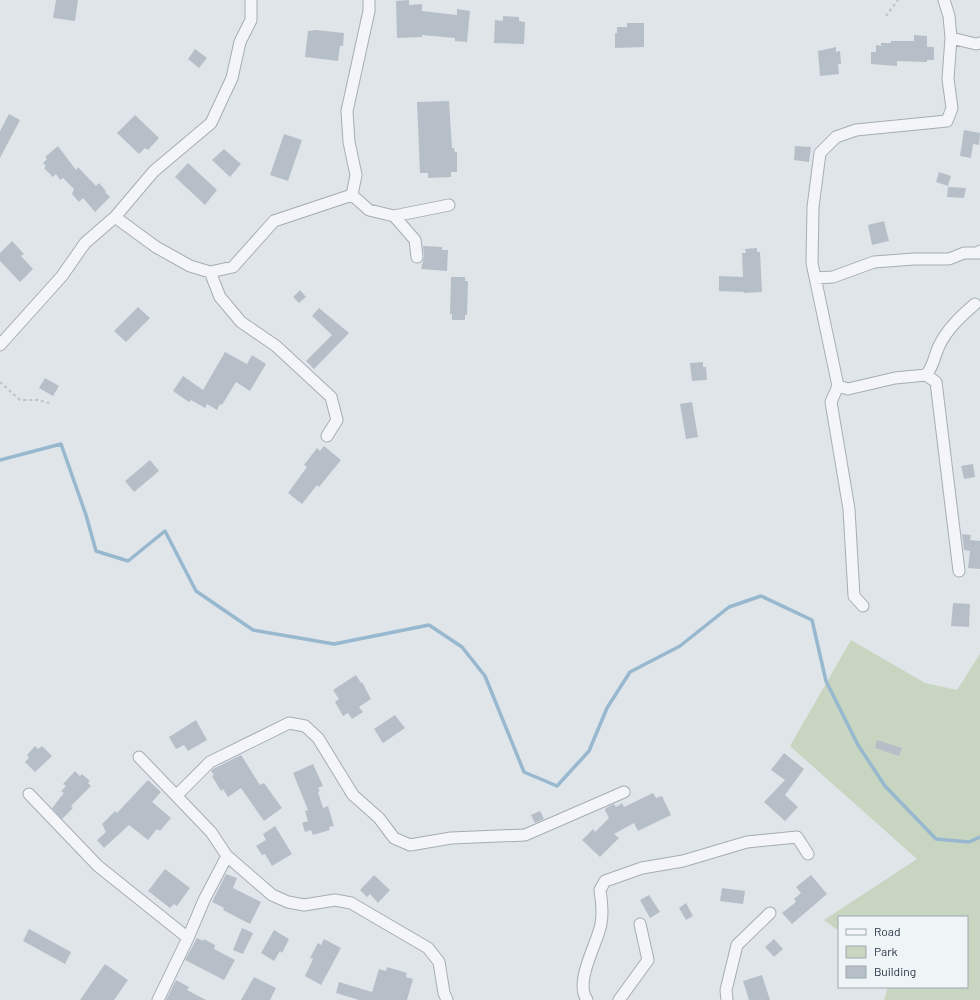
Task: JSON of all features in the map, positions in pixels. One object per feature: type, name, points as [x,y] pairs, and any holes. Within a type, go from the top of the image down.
[{"type":"street","points":[[0,345],[62,276],[85,243],[115,217],[154,171],[211,123],[232,78],[240,42],[251,20],[251,0]]},
{"type":"street","points":[[352,194],[356,175],[349,142],[347,111],[369,11],[369,0]]},
{"type":"street","points":[[863,606],[854,596],[849,509],[831,402],[838,386],[812,263],[812,207],[820,153],[836,137],[856,130],[947,121],[952,108],[948,79],[951,38],[949,16],[944,0]]},
{"type":"street","points":[[951,38],[976,44],[980,43]]},
{"type":"street","points":[[115,217],[156,247],[190,266],[210,272],[233,267],[274,222],[352,194]]},
{"type":"street","points":[[352,194],[369,210],[394,216],[449,205]]},
{"type":"street","points":[[394,216],[415,240],[417,257]]},
{"type":"street","points":[[815,278],[833,277],[874,262],[949,259],[964,253],[980,253],[980,251]]},
{"type":"street","points":[[210,272],[220,297],[241,322],[276,346],[331,397],[337,420],[327,436]]},
{"type":"street","points":[[926,375],[932,368],[939,346],[957,319],[975,304]]},
{"type":"street","points":[[838,386],[848,389],[895,378],[926,375],[936,382],[959,571]]},
{"type":"street","points":[[177,795],[210,762],[289,723],[305,726],[318,738],[353,795],[379,818],[394,838],[410,845],[451,838],[525,835],[624,792]]},
{"type":"street","points":[[139,757],[211,832],[227,856],[256,883],[277,897],[288,902],[304,905],[335,900],[351,903],[428,948],[439,962],[444,993],[447,1000]]},
{"type":"street","points":[[29,794],[98,866],[188,938]]},
{"type":"street","points":[[587,1000],[582,993],[584,978],[600,925],[603,907],[600,890],[605,881],[642,868],[683,861],[747,842],[797,837],[808,854]]},
{"type":"street","points":[[158,1000],[188,938],[204,900],[227,856]]},
{"type":"street","points":[[728,1000],[726,990],[737,945],[770,913]]},
{"type":"street","points":[[619,1000],[648,960],[640,924]]},
{"type":"path","points":[[886,16],[898,0]]},
{"type":"path","points":[[0,382],[20,400],[38,400],[49,403]]},
{"type":"green space","points":[[851,640],[925,683],[957,690],[980,654],[980,1000],[884,1000],[888,988],[968,988],[968,916],[838,916],[838,930],[824,920],[917,859],[790,746]]},
{"type":"building","points":[[56,0],[78,0],[75,21],[53,18]]},
{"type":"building","points":[[409,0],[409,5],[422,4],[422,11],[457,15],[457,9],[470,11],[467,42],[455,41],[455,38],[422,35],[422,37],[397,38],[396,1]]},
{"type":"building","points":[[503,16],[519,17],[519,21],[525,22],[524,44],[494,43],[495,20],[503,21]]},
{"type":"building","points":[[627,23],[644,23],[644,47],[615,48],[615,33],[617,33],[617,27],[627,27]]},
{"type":"building","points":[[316,30],[344,33],[343,46],[340,46],[338,61],[305,57],[308,31]]},
{"type":"building","points":[[914,35],[927,36],[927,47],[934,47],[934,60],[927,60],[927,62],[897,61],[897,66],[871,64],[871,52],[876,52],[876,45],[881,46],[881,43],[891,43],[891,41],[914,41]]},
{"type":"building","points":[[836,47],[836,52],[840,51],[841,64],[838,64],[839,74],[820,76],[818,51]]},
{"type":"building","points":[[195,49],[207,58],[199,68],[188,59]]},
{"type":"building","points":[[449,101],[452,148],[454,148],[455,152],[457,152],[457,172],[451,172],[451,177],[428,178],[428,173],[420,173],[417,102]]},
{"type":"building","points":[[9,114],[20,120],[0,158],[0,131]]},
{"type":"building","points":[[135,115],[159,138],[148,150],[145,148],[139,154],[117,133]]},
{"type":"building","points":[[964,130],[980,133],[979,145],[973,144],[971,158],[960,156]]},
{"type":"building","points":[[284,134],[302,140],[288,181],[270,175]]},
{"type":"building","points":[[58,146],[76,170],[78,167],[96,186],[99,183],[110,197],[95,212],[83,198],[79,202],[72,194],[74,189],[63,178],[60,180],[56,174],[53,177],[44,168],[46,166],[43,163],[47,159],[45,157]]},
{"type":"building","points":[[795,146],[811,147],[809,162],[794,160]]},
{"type":"building","points":[[224,149],[241,164],[230,177],[212,160]]},
{"type":"building","points":[[188,163],[217,190],[205,205],[175,177]]},
{"type":"building","points":[[939,172],[951,176],[948,186],[936,182]]},
{"type":"building","points":[[948,187],[966,188],[964,198],[947,197]]},
{"type":"building","points":[[884,221],[889,241],[872,245],[868,225]]},
{"type":"building","points":[[12,241],[24,254],[21,256],[33,269],[20,282],[0,261],[0,253]]},
{"type":"building","points":[[423,246],[442,247],[442,250],[448,250],[447,271],[421,269],[424,257]]},
{"type":"building","points":[[757,248],[757,252],[760,252],[762,292],[744,293],[719,291],[719,276],[743,277],[742,253],[746,253],[745,249]]},
{"type":"building","points":[[451,277],[465,277],[465,281],[468,281],[467,315],[465,315],[465,320],[452,320],[452,314],[450,314]]},
{"type":"building","points":[[300,290],[306,297],[299,303],[293,297]]},
{"type":"building","points":[[138,307],[150,318],[126,342],[114,331]]},
{"type":"building","points":[[319,308],[349,333],[314,369],[306,361],[332,335],[312,316]]},
{"type":"building","points":[[225,352],[247,364],[252,355],[266,364],[250,391],[236,382],[222,405],[220,404],[217,410],[207,404],[205,408],[191,400],[189,402],[173,391],[183,376],[203,390]]},
{"type":"building","points":[[703,362],[703,367],[706,367],[707,380],[692,381],[690,363]]},
{"type":"building","points":[[45,378],[59,386],[53,396],[39,388]]},
{"type":"building","points":[[692,402],[698,437],[686,439],[680,404]]},
{"type":"building","points":[[324,446],[341,460],[319,487],[317,485],[302,504],[288,493],[307,467],[304,465],[317,448],[320,451]]},
{"type":"building","points":[[150,460],[159,471],[134,492],[125,481]]},
{"type":"building","points":[[973,464],[975,477],[964,479],[961,466]]},
{"type":"building","points":[[962,534],[971,535],[970,540],[980,541],[980,569],[968,568],[970,551],[964,550]]},
{"type":"building","points":[[953,603],[970,604],[969,627],[951,626]]},
{"type":"building","points":[[356,675],[361,683],[362,682],[371,699],[359,707],[363,712],[352,719],[348,713],[343,716],[335,702],[339,699],[333,690]]},
{"type":"building","points":[[395,715],[405,728],[383,743],[374,729]]},
{"type":"building","points":[[196,720],[207,740],[188,751],[184,745],[176,749],[169,737]]},
{"type":"building","points":[[877,740],[902,748],[899,756],[875,748]]},
{"type":"building","points":[[35,746],[38,749],[42,746],[52,756],[35,772],[25,762],[29,758],[27,755]]},
{"type":"building","points":[[784,753],[804,769],[785,795],[798,807],[785,821],[764,802],[785,780],[771,770]]},
{"type":"building","points":[[241,755],[260,785],[264,783],[282,808],[264,821],[241,788],[228,797],[223,789],[221,791],[212,776],[214,775],[211,771],[213,769]]},
{"type":"building","points":[[313,764],[323,786],[318,788],[320,791],[318,792],[323,808],[328,806],[334,826],[329,827],[330,830],[313,835],[311,830],[305,832],[302,823],[308,821],[305,811],[308,810],[293,773]]},
{"type":"building","points":[[75,771],[80,776],[82,774],[90,781],[88,783],[91,786],[71,806],[73,808],[62,819],[52,808],[64,793],[61,791],[66,786],[63,784]]},
{"type":"building","points":[[148,780],[161,792],[152,802],[171,818],[160,831],[157,829],[148,840],[129,825],[104,848],[97,840],[106,832],[102,824],[115,811],[117,813]]},
{"type":"building","points":[[653,793],[656,798],[662,796],[671,815],[638,831],[634,823],[614,834],[619,838],[600,857],[582,840],[593,829],[595,832],[609,818],[605,810],[606,808],[614,804],[616,807],[622,803],[624,807]]},
{"type":"building","points":[[540,811],[544,819],[535,823],[531,815]]},
{"type":"building","points":[[275,826],[292,854],[272,866],[265,854],[262,855],[256,846],[266,840],[263,834]]},
{"type":"building","points":[[165,869],[190,888],[177,906],[174,904],[170,908],[148,891]]},
{"type":"building","points":[[226,874],[237,878],[233,888],[261,902],[250,924],[223,910],[224,908],[212,902]]},
{"type":"building","points":[[374,875],[390,890],[378,903],[370,894],[367,897],[360,890]]},
{"type":"building","points":[[811,875],[827,894],[792,924],[782,913],[796,902],[794,899],[801,893],[796,887]]},
{"type":"building","points":[[722,888],[745,891],[743,904],[720,901]]},
{"type":"building","points":[[649,895],[660,912],[650,918],[640,900]]},
{"type":"building","points":[[686,903],[693,916],[686,920],[679,908]]},
{"type":"building","points":[[242,928],[253,933],[243,954],[233,950]]},
{"type":"building","points":[[29,929],[71,952],[65,964],[23,941]]},
{"type":"building","points":[[274,930],[289,939],[282,953],[280,951],[274,961],[261,953]]},
{"type":"building","points":[[197,938],[203,941],[204,939],[215,945],[214,949],[235,960],[224,980],[185,960]]},
{"type":"building","points":[[324,939],[341,948],[321,985],[305,976],[313,959],[310,958],[318,943],[321,945]]},
{"type":"building","points":[[774,939],[783,949],[774,957],[765,947]]},
{"type":"building","points":[[105,964],[128,980],[114,1000],[80,1000]]},
{"type":"building","points":[[387,967],[407,973],[406,977],[413,979],[407,1000],[359,1000],[336,993],[339,982],[372,992],[379,969],[386,971]]},
{"type":"building","points":[[762,975],[770,1000],[749,1000],[743,981]]},
{"type":"building","points":[[254,977],[276,988],[270,1000],[241,1000]]},
{"type":"building","points":[[176,980],[189,987],[187,990],[206,1000],[166,1000]]},
{"type":"waterway","points":[[0,460],[61,444],[86,515],[96,551],[128,561],[165,531],[196,591],[253,630],[334,644],[429,625],[462,647],[485,676],[524,772],[557,786],[589,751],[607,708],[630,672],[680,646],[729,607],[761,596],[812,620],[826,681],[858,745],[885,786],[936,839],[969,842],[980,837]]}]
